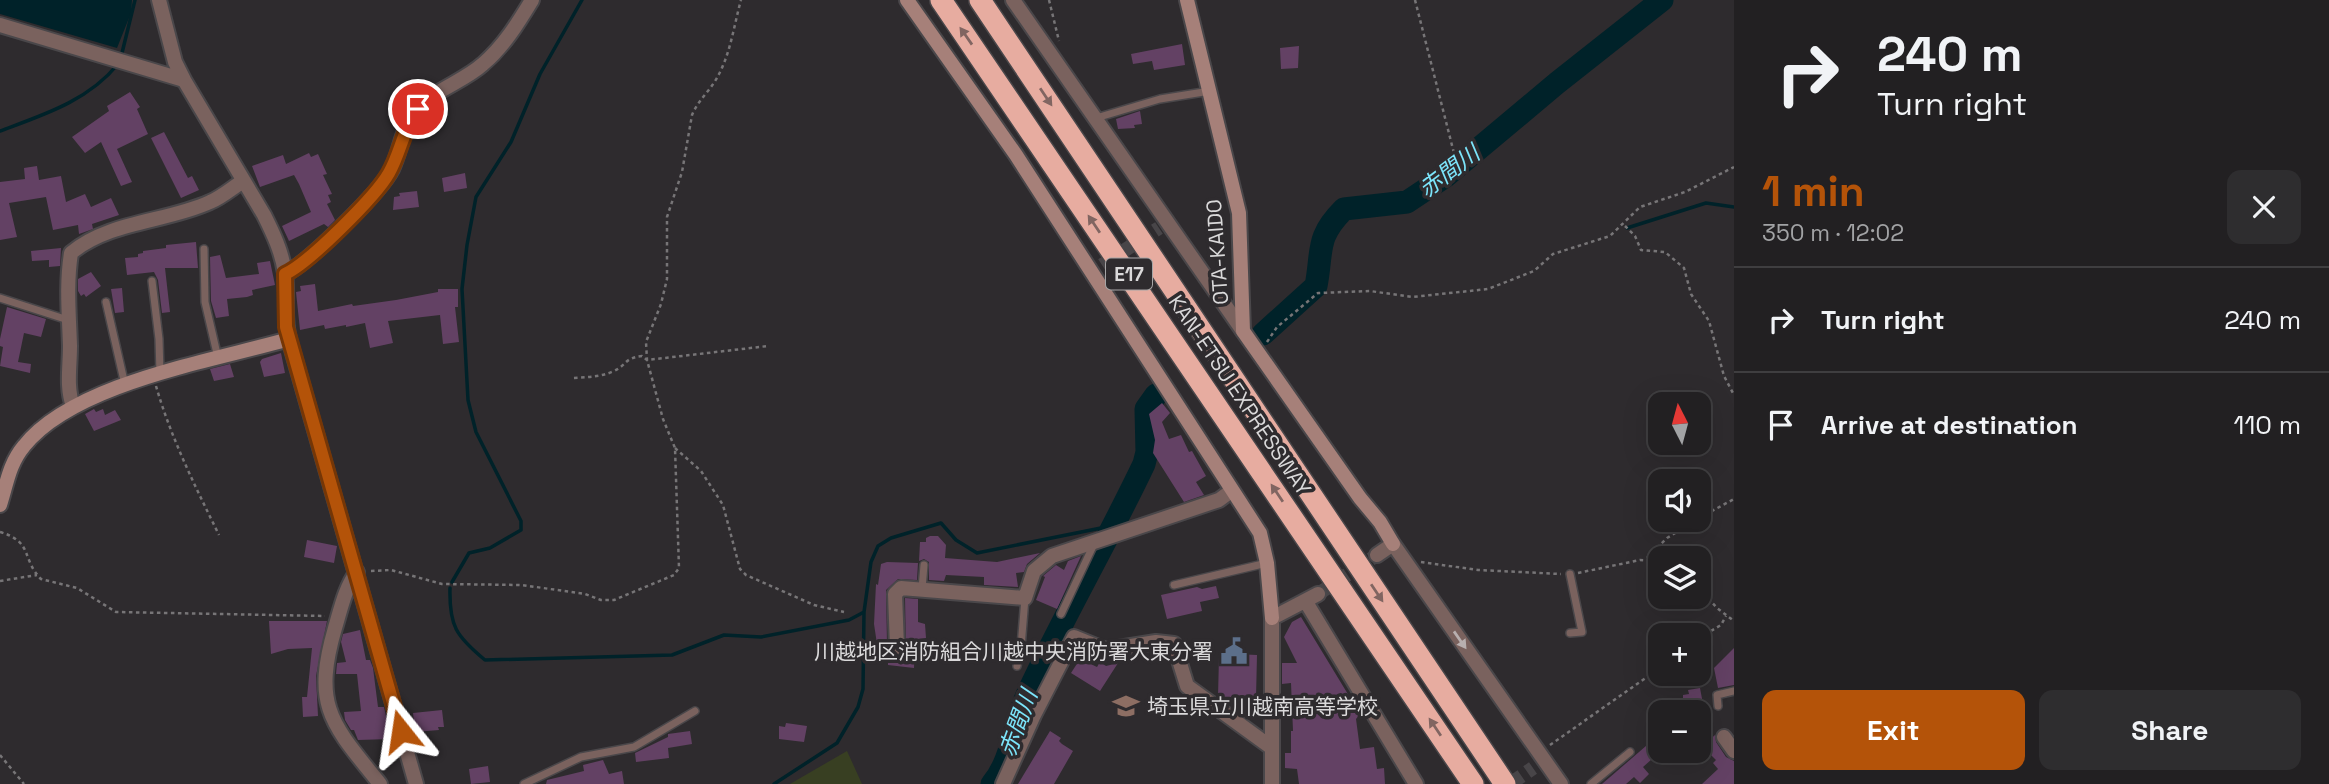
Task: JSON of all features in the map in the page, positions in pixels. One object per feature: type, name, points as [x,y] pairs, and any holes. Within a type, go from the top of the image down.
[{"type":"highway","name":"KAN-ETSU EXPRESSWAY","points":[[941,0],[1474,784]]},
{"type":"highway","name":"KAN-ETSU EXPRESSWAY","points":[[980,0],[1505,784]]},
{"type":"street","points":[[159,0],[175,62],[275,237],[285,274],[286,327],[289,339],[416,784]]},
{"type":"street","points":[[285,274],[317,251],[385,180],[406,126],[418,109],[435,94],[482,65],[509,36],[532,0]]},
{"type":"street","points":[[907,0],[1096,269],[1259,533],[1267,563],[1272,618],[1272,784]]},
{"type":"street","points":[[1013,0],[1095,118],[1163,225],[1243,331]]},
{"type":"street","name":"OTA-KAIDO","points":[[1186,0],[1239,213],[1243,331],[1360,498],[1380,522],[1392,544]]},
{"type":"street","points":[[0,25],[184,80]]},
{"type":"street","points":[[73,407],[69,393],[66,284],[71,253],[80,246],[129,226],[211,202],[243,181]]},
{"type":"street","points":[[0,505],[9,468],[24,445],[50,421],[73,407],[125,385],[289,339]]},
{"type":"street","points":[[897,647],[895,594],[901,588],[1025,598],[1031,576],[1042,564],[1063,551],[1219,500],[1231,491]]},
{"type":"street","points":[[1377,555],[1392,544],[1539,761],[1561,784]]},
{"type":"street","points":[[357,572],[349,583],[324,672],[326,702],[343,740],[380,784]]},
{"type":"street","points":[[1272,618],[1312,598],[1416,784]]},
{"type":"street","points":[[1003,784],[1074,637],[1106,650],[1156,642],[1174,644],[1187,686],[1272,748]]},
{"type":"street","points":[[1724,737],[1734,751]]},
{"type":"lane","points":[[1095,118],[1160,99],[1210,91]]},
{"type":"lane","points":[[204,249],[205,302],[218,359]]},
{"type":"lane","points":[[152,281],[158,319],[156,376]]},
{"type":"lane","points":[[0,298],[68,320]]},
{"type":"lane","points":[[106,302],[125,385]]},
{"type":"lane","points":[[1061,614],[1102,538]]},
{"type":"lane","points":[[1174,585],[1267,563]]},
{"type":"lane","points":[[922,589],[924,565]]},
{"type":"lane","points":[[1570,574],[1582,632],[1570,633]]},
{"type":"lane","points":[[1017,666],[1025,598]]},
{"type":"lane","points":[[1718,706],[1717,695],[1734,691]]},
{"type":"lane","points":[[524,784],[581,757],[634,747],[695,711]]},
{"type":"lane","points":[[1591,784],[1630,752]]},
{"type":"path","points":[[357,572],[391,570],[435,583],[522,585],[614,600],[674,575],[679,568],[675,447],[663,419],[646,342],[667,279],[667,217],[682,172],[692,115],[695,106],[713,86],[725,61],[741,0]]},
{"type":"path","points":[[1049,0],[1057,28],[1060,68]]},
{"type":"path","points":[[1415,0],[1456,161]]},
{"type":"path","points":[[1264,346],[1277,327],[1318,293],[1370,291],[1412,297],[1488,289],[1534,271],[1553,254],[1609,236],[1640,208],[1685,192],[1734,167]]},
{"type":"path","points":[[1624,225],[1635,236],[1641,250],[1665,252],[1684,268],[1691,295],[1709,321],[1724,376],[1734,395]]},
{"type":"path","points":[[574,378],[608,373],[618,369],[631,357],[642,356],[648,360],[768,346]]},
{"type":"path","points":[[156,376],[164,414],[219,535]]},
{"type":"path","points":[[675,447],[701,471],[723,505],[740,569],[746,575],[814,605],[845,612]]},
{"type":"path","points":[[1711,512],[1734,499]]},
{"type":"path","points":[[0,532],[15,536],[20,541],[41,579],[77,588],[116,612],[338,617]]},
{"type":"path","points":[[1409,568],[1422,562],[1488,571],[1570,574],[1647,560],[1667,538],[1677,532]]},
{"type":"path","points":[[0,581],[37,575]]},
{"type":"path","points":[[1711,600],[1734,621]]},
{"type":"path","points":[[1711,631],[1721,625],[1726,616]]},
{"type":"path","points":[[1539,761],[1648,676]]},
{"type":"path","points":[[0,755],[24,784]]},
{"type":"green space","points":[[847,751],[862,784],[790,784]]},
{"type":"water","points":[[0,0],[132,0],[131,13],[117,48],[0,14]]},
{"type":"building","points":[[1182,44],[1185,65],[1154,70],[1152,61],[1133,64],[1131,54]]},
{"type":"building","points":[[1299,46],[1298,68],[1281,69],[1280,48]]},
{"type":"building","points":[[130,92],[140,107],[137,109],[148,134],[117,149],[132,182],[121,186],[101,142],[85,153],[72,137],[109,111],[107,106]]},
{"type":"building","points":[[1140,111],[1142,124],[1134,125],[1135,128],[1118,129],[1116,119]]},
{"type":"building","points":[[164,132],[188,178],[192,176],[199,190],[181,198],[151,138]]},
{"type":"building","points":[[309,153],[311,157],[318,154],[327,174],[323,175],[332,194],[328,195],[331,202],[327,204],[335,220],[328,227],[324,224],[289,241],[282,226],[311,212],[299,184],[294,175],[260,187],[252,166],[283,155],[286,164]]},
{"type":"building","points":[[37,166],[39,180],[61,176],[66,202],[85,194],[91,207],[111,198],[119,215],[92,224],[93,229],[79,234],[78,225],[53,230],[46,197],[9,203],[17,237],[0,240],[0,182],[25,179],[24,168]]},
{"type":"building","points":[[465,173],[467,188],[444,192],[442,178]]},
{"type":"building","points":[[417,191],[419,207],[393,210],[394,197],[400,196],[399,193]]},
{"type":"building","points":[[196,242],[198,268],[165,268],[170,312],[162,313],[158,280],[154,272],[127,275],[125,258],[138,257],[143,251],[166,248],[166,245]]},
{"type":"building","points":[[61,248],[60,266],[49,267],[49,260],[32,261],[31,251]]},
{"type":"building","points":[[220,255],[226,278],[259,274],[257,263],[270,261],[275,285],[252,290],[253,295],[247,297],[227,299],[229,316],[216,318],[211,301],[210,257]]},
{"type":"building","points":[[91,272],[101,286],[86,297],[84,294],[81,296],[78,279]]},
{"type":"building","points":[[315,284],[318,311],[352,304],[396,300],[438,292],[438,289],[458,289],[458,307],[455,307],[459,342],[443,344],[440,315],[388,321],[393,343],[370,348],[365,323],[325,329],[324,325],[300,330],[296,292],[301,291],[300,286]]},
{"type":"building","points":[[122,288],[124,312],[115,313],[111,289]]},
{"type":"building","points":[[7,307],[46,319],[41,337],[24,333],[18,362],[31,364],[30,373],[0,366],[3,347],[0,346],[0,339]]},
{"type":"building","points":[[281,353],[285,373],[264,377],[260,362],[262,359]]},
{"type":"building","points":[[230,364],[234,377],[214,381],[210,369]]},
{"type":"building","points":[[1162,403],[1170,413],[1162,422],[1169,439],[1181,435],[1206,476],[1196,482],[1204,495],[1184,502],[1153,453],[1155,440],[1149,414]]},
{"type":"building","points":[[94,409],[96,412],[103,409],[105,415],[115,410],[121,420],[94,431],[85,414]]},
{"type":"building","points":[[938,536],[946,545],[945,558],[997,562],[1040,553],[1027,564],[1024,572],[1016,573],[1018,587],[984,585],[984,577],[946,575],[944,581],[929,580],[929,562],[924,559],[919,561],[920,542],[926,542],[926,538]]},
{"type":"building","points":[[307,540],[337,546],[334,563],[304,557]]},
{"type":"building","points":[[1081,556],[1057,609],[1036,600],[1045,577],[1043,576],[1056,565],[1064,570],[1068,561]]},
{"type":"building","points":[[918,563],[917,580],[898,579],[886,590],[887,643],[877,644],[874,624],[876,584],[878,585],[881,564]]},
{"type":"building","points":[[1216,586],[1219,598],[1200,602],[1202,611],[1167,619],[1161,595]]},
{"type":"building","points":[[905,598],[918,599],[918,622],[925,624],[926,638],[915,640],[914,668],[888,665],[888,651],[897,657],[906,651]]},
{"type":"building","points":[[1301,617],[1360,714],[1356,719],[1360,749],[1374,747],[1377,769],[1384,768],[1385,784],[1299,784],[1297,769],[1285,768],[1285,753],[1291,753],[1293,731],[1291,683],[1282,684],[1282,663],[1297,663],[1284,637],[1292,622]]},
{"type":"building","points":[[269,621],[327,621],[316,676],[318,716],[303,717],[302,697],[307,697],[312,648],[288,649],[271,654]]},
{"type":"building","points":[[360,630],[366,660],[370,660],[373,668],[378,707],[384,707],[391,739],[358,740],[345,720],[344,712],[361,711],[357,674],[336,674],[337,663],[346,662],[341,642],[343,634]]},
{"type":"building","points":[[1734,648],[1734,685],[1718,688],[1714,668]]},
{"type":"building","points":[[1257,655],[1256,698],[1218,697],[1219,656]]},
{"type":"building","points":[[1080,659],[1097,667],[1100,662],[1106,666],[1118,663],[1100,691],[1071,673]]},
{"type":"building","points":[[1700,688],[1702,700],[1679,700],[1683,699],[1683,695],[1689,694],[1688,690]]},
{"type":"building","points":[[442,710],[444,727],[438,727],[439,730],[415,732],[413,713]]},
{"type":"building","points":[[786,723],[807,726],[804,742],[779,739],[779,726],[785,727]]},
{"type":"building","points":[[690,731],[692,744],[668,748],[669,758],[636,762],[635,753],[668,737],[668,734]]},
{"type":"building","points":[[1050,731],[1073,751],[1054,784],[1018,784]]},
{"type":"building","points":[[1715,735],[1716,742],[1726,757],[1734,761],[1734,784],[1702,784],[1718,769],[1713,763],[1716,760],[1711,755],[1711,739]]},
{"type":"building","points":[[1648,744],[1648,763],[1643,767],[1649,774],[1640,783],[1634,777],[1626,784],[1602,784]]},
{"type":"building","points":[[603,760],[609,774],[622,771],[624,784],[546,784],[547,780],[584,771],[583,765]]},
{"type":"building","points":[[488,766],[490,782],[471,784],[469,769]]},
{"type":"waterway","points":[[121,57],[135,0]]},
{"type":"waterway","points":[[452,582],[469,553],[490,548],[521,530],[521,521],[476,432],[468,400],[462,289],[476,197],[511,142],[540,74],[582,0]]},
{"type":"waterway","name":"赤間川","points":[[1263,334],[1316,286],[1324,237],[1344,209],[1407,202],[1446,176],[1662,0]]},
{"type":"waterway","points":[[0,131],[48,113],[79,97],[93,88],[118,64]]},
{"type":"waterway","points":[[1627,228],[1706,203],[1734,207]]},
{"type":"waterway","name":"赤間川","points":[[992,784],[1004,764],[1027,695],[1144,464],[1147,452],[1146,409],[1156,395]]},
{"type":"waterway","points":[[774,784],[837,743],[858,707],[863,689],[864,612],[871,562],[878,546],[891,538],[941,523],[956,540],[977,553],[1111,526]]},
{"type":"waterway","points":[[450,588],[451,612],[456,629],[467,644],[485,660],[672,655],[724,635],[761,637],[849,620],[864,612]]},
{"type":"tunnel","points":[[1102,265],[1159,228]]},
{"type":"tunnel","points":[[1318,594],[1377,555]]},
{"type":"tunnel","points":[[1510,784],[1533,768]]},
{"type":"place","name":"川越地区消防組合川越中央消防署大東分署","points":[[1234,651]]},
{"type":"place","name":"埼玉県立川越南高等学校","points":[[1126,706]]},
{"type":"route","points":[[401,731],[286,327],[285,274],[296,269],[317,251],[385,180],[406,126],[418,109]]}]
